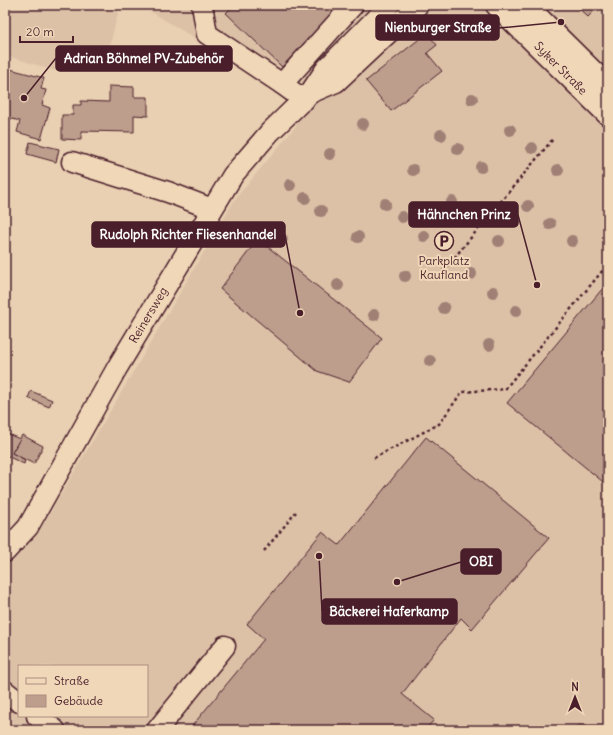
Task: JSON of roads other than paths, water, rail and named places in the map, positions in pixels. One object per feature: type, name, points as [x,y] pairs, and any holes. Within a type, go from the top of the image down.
[{"type":"main road","name":"Syker Straße","points":[[497,5],[608,114]]},
{"type":"main road","name":"Syker Straße","points":[[525,5],[608,87]]},
{"type":"street","points":[[202,5],[207,34],[282,84],[307,96]]},
{"type":"street","points":[[282,84],[353,5]]},
{"type":"street","name":"Reinersweg","points":[[5,552],[28,527],[117,368],[233,175],[270,132],[307,96],[326,69],[388,5]]},
{"type":"street","name":"Reinersweg","points":[[307,96],[336,82],[418,5]]},
{"type":"street","points":[[72,162],[168,192],[212,209]]},
{"type":"street","points":[[157,730],[225,646]]},
{"type":"street","points":[[5,691],[18,701]]},
{"type":"street","points":[[38,717],[55,730]]},
{"type":"place","name":"Nienburger Straße","points":[[561,22]]},
{"type":"place","name":"Adrian Böhmel PV-Zubehör","points":[[24,98]]},
{"type":"place","name":"Parkplatz Kaufland","points":[[444,241]]},
{"type":"place","name":"Hähnchen Prinz","points":[[537,285]]},
{"type":"place","name":"Rudolph Richter Fliesenhandel","points":[[300,313]]},
{"type":"place","name":"Bäckerei Haferkamp","points":[[319,556]]},
{"type":"place","name":"OBI","points":[[397,582]]}]
